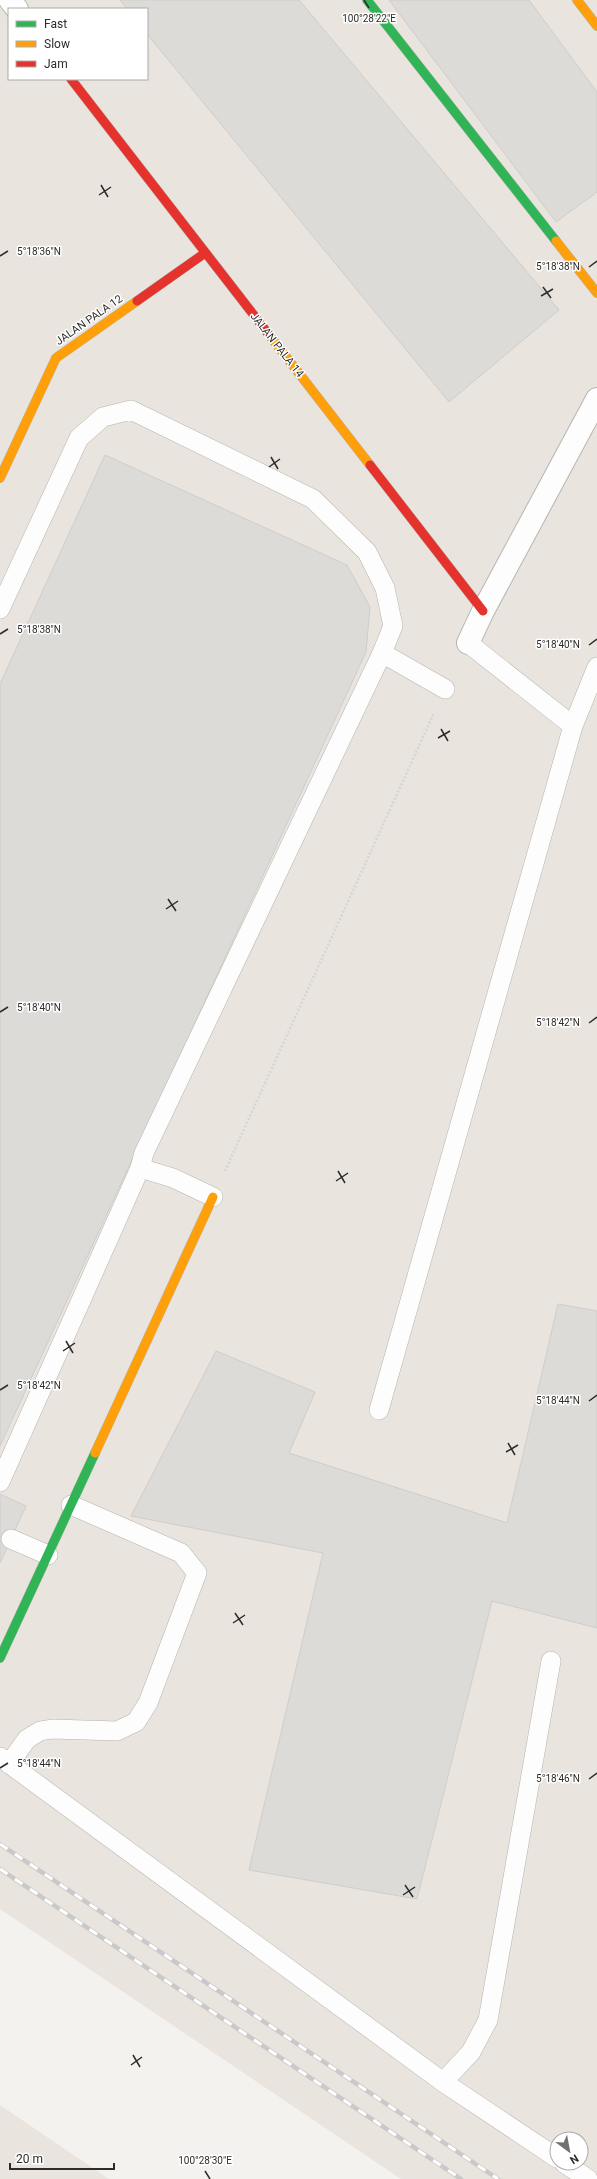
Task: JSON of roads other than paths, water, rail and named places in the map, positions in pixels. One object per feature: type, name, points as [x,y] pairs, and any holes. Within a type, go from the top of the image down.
[{"type":"street","points":[[10,0],[16,8]]},
{"type":"street","points":[[367,0],[597,293]]},
{"type":"street","points":[[577,0],[597,26]]},
{"type":"street","name":"JALAN PALA 14","points":[[72,80],[483,611]]},
{"type":"street","name":"JALAN PALA 12","points":[[0,478],[56,358],[205,252]]},
{"type":"street","points":[[468,643],[483,611],[597,399]]},
{"type":"street","points":[[0,1658],[213,1197]]},
{"type":"lane","points":[[0,609],[79,438],[103,417],[131,410],[313,499],[367,552],[386,588],[393,626],[382,653],[144,1153],[140,1168],[0,1482]]},
{"type":"lane","points":[[468,643],[573,726]]},
{"type":"lane","points":[[382,653],[445,689]]},
{"type":"lane","points":[[379,1410],[573,726],[597,666]]},
{"type":"lane","points":[[140,1168],[173,1178],[213,1197]]},
{"type":"lane","points":[[71,1505],[181,1554],[196,1573],[148,1703],[136,1722],[117,1731],[52,1729],[40,1731],[27,1739],[5,1760],[443,2082],[549,2153]]},
{"type":"lane","points":[[11,1539],[48,1555]]},
{"type":"lane","points":[[443,2082],[471,2052],[488,2020],[551,1661]]},
{"type":"lane","points":[[576,2171],[588,2179]]},
{"type":"railway","points":[[0,1844],[498,2179]]},
{"type":"railway","points":[[0,1869],[461,2179]]}]
